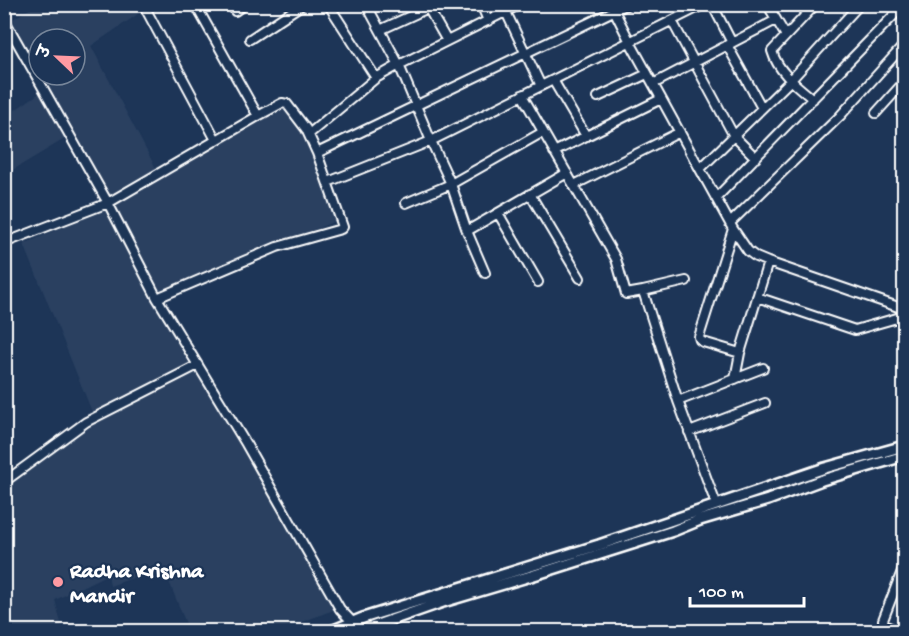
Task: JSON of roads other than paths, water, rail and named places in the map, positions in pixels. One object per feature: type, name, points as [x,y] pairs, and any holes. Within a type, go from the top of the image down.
[{"type":"street","points":[[195,4],[258,116]]},
{"type":"street","points":[[235,11],[246,4]]},
{"type":"street","points":[[250,39],[303,4]]},
{"type":"street","points":[[328,4],[376,78]]},
{"type":"street","points":[[366,4],[399,65],[417,105],[451,184],[467,231],[485,273]]},
{"type":"street","points":[[480,4],[488,21]]},
{"type":"street","points":[[309,134],[376,78],[521,4]]},
{"type":"street","points":[[317,153],[525,54],[612,8],[628,4]]},
{"type":"street","points":[[328,182],[431,141],[705,4]]},
{"type":"street","points":[[711,4],[762,108]]},
{"type":"street","points":[[767,4],[786,36]]},
{"type":"street","points":[[813,99],[790,81],[772,51],[816,4]]},
{"type":"street","points":[[700,169],[790,81],[860,4]]},
{"type":"street","points":[[716,198],[902,13],[892,4]]},
{"type":"street","points":[[146,5],[216,140]]},
{"type":"street","points":[[380,30],[427,6],[447,41]]},
{"type":"street","points":[[612,8],[716,198],[748,251],[768,262],[904,309]]},
{"type":"street","points":[[506,12],[541,86]]},
{"type":"street","points":[[4,19],[108,203],[157,298],[252,453],[340,609],[356,628]]},
{"type":"street","points":[[653,84],[776,20]]},
{"type":"street","points":[[672,21],[734,136],[756,158]]},
{"type":"street","points":[[740,353],[703,342],[699,338],[732,226],[840,116],[904,45]]},
{"type":"street","points":[[598,97],[647,74]]},
{"type":"street","points":[[553,80],[586,136]]},
{"type":"street","points":[[876,113],[904,82]]},
{"type":"street","points":[[522,95],[616,259],[626,294],[686,281]]},
{"type":"street","points":[[554,152],[661,99]]},
{"type":"street","points":[[4,243],[108,203],[258,116],[284,103],[289,105],[309,134],[344,227],[341,230],[277,247],[157,298]]},
{"type":"street","points":[[406,203],[451,184],[543,132]]},
{"type":"street","points":[[574,185],[680,132]]},
{"type":"street","points":[[467,231],[567,173]]},
{"type":"street","points":[[530,194],[580,278]]},
{"type":"street","points":[[498,213],[538,282]]},
{"type":"street","points":[[735,379],[740,353],[768,262]]},
{"type":"street","points":[[643,291],[678,401],[716,504]]},
{"type":"street","points":[[757,297],[855,330],[904,316]]},
{"type":"street","points":[[4,482],[86,422],[198,365]]},
{"type":"street","points":[[678,401],[763,368]]},
{"type":"street","points":[[689,432],[765,403]]},
{"type":"street","points":[[700,515],[716,504],[825,468],[904,446]]},
{"type":"street","points":[[329,632],[356,628],[700,515],[768,500],[822,480],[904,456]]},
{"type":"street","points":[[899,632],[884,625],[884,620],[904,567]]},
{"type":"place","name":"Radha Krishna Mandir","points":[[58,582]]}]
